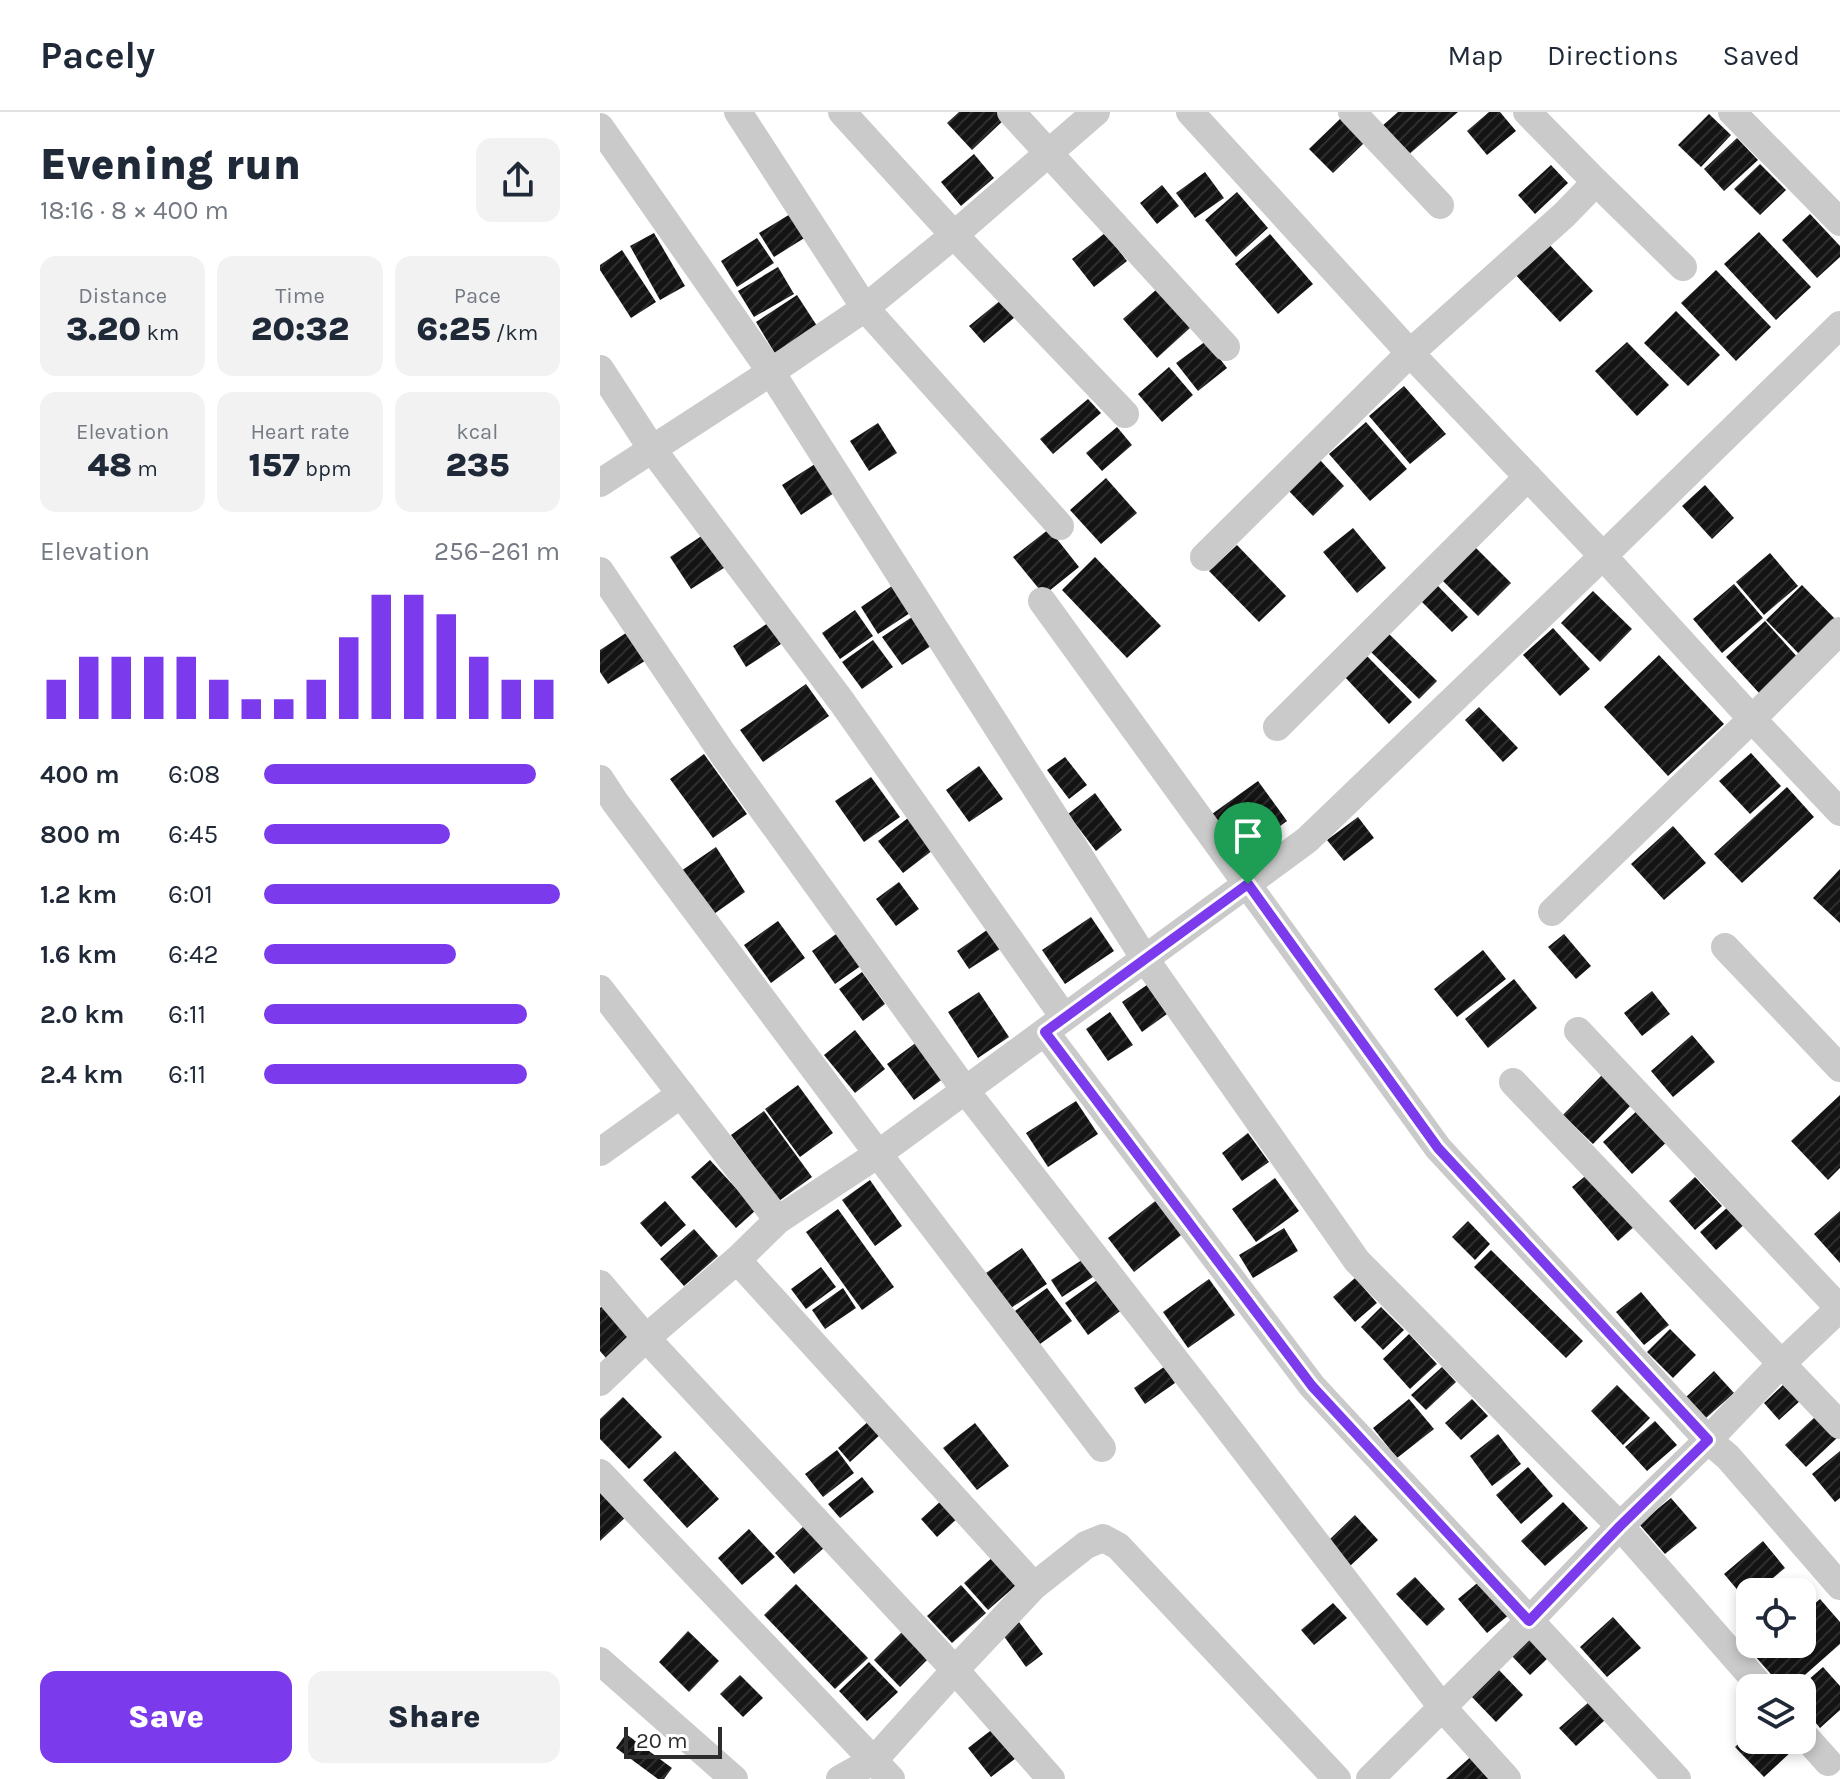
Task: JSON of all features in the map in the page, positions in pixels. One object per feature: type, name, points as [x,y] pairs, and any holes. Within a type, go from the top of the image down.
[{"type":"street","points":[[738,112],[865,308],[1060,526]]},
{"type":"street","points":[[842,112],[1125,414]]},
{"type":"street","points":[[1011,112],[1226,347]]},
{"type":"street","points":[[600,483],[865,308],[1096,112]]},
{"type":"street","points":[[1190,112],[1410,353],[1840,812]]},
{"type":"street","points":[[1352,112],[1440,205]]},
{"type":"street","points":[[1527,112],[1683,267]]},
{"type":"street","points":[[1732,112],[1840,222]]},
{"type":"street","points":[[600,127],[771,372],[1145,959],[1357,1261],[1620,1526],[1750,1674]]},
{"type":"street","points":[[1204,557],[1410,353],[1564,215],[1596,182]]},
{"type":"street","points":[[600,1382],[778,1220],[878,1154],[1307,840],[1840,325]]},
{"type":"street","points":[[600,369],[652,449],[842,702],[1054,1025],[1312,1386],[1677,1779]]},
{"type":"street","points":[[1277,727],[1528,477]]},
{"type":"street","points":[[600,571],[723,754],[965,1090],[1442,1707],[1507,1779]]},
{"type":"street","points":[[1042,601],[1438,1148],[1708,1440],[1728,1457],[1840,1586]]},
{"type":"street","points":[[1552,912],[1840,631]]},
{"type":"street","points":[[600,779],[878,1154],[1102,1448]]},
{"type":"street","points":[[1725,947],[1840,1068]]},
{"type":"street","points":[[600,989],[778,1220]]},
{"type":"street","points":[[1370,1779],[1840,1308],[1578,1031]]},
{"type":"street","points":[[1513,1082],[1840,1425]]},
{"type":"street","points":[[600,1152],[681,1094]]},
{"type":"street","points":[[737,1260],[1034,1586]]},
{"type":"street","points":[[600,1284],[646,1338],[955,1670],[1051,1779]]},
{"type":"street","points":[[600,1473],[882,1770]]},
{"type":"street","points":[[840,1779],[882,1770],[955,1670],[1034,1586],[1086,1545],[1103,1538],[1118,1546],[1337,1779]]},
{"type":"street","points":[[600,1661],[734,1779]]},
{"type":"street","points":[[1816,1749],[1828,1762]]},
{"type":"building","points":[[959,112],[1000,112],[1006,118],[972,150],[947,123]]},
{"type":"building","points":[[1398,112],[1458,112],[1407,156],[1381,127]]},
{"type":"building","points":[[1489,112],[1500,112],[1516,131],[1487,155],[1467,131]]},
{"type":"building","points":[[1709,114],[1731,135],[1701,167],[1678,145]]},
{"type":"building","points":[[1341,118],[1364,143],[1333,173],[1309,149]]},
{"type":"building","points":[[1737,138],[1758,160],[1724,191],[1704,169]]},
{"type":"building","points":[[974,154],[994,178],[961,206],[941,182]]},
{"type":"building","points":[[1760,164],[1786,190],[1760,215],[1734,189]]},
{"type":"building","points":[[1551,165],[1568,183],[1535,214],[1518,195]]},
{"type":"building","points":[[1205,172],[1224,198],[1195,218],[1176,193]]},
{"type":"building","points":[[1162,185],[1179,206],[1157,224],[1140,203]]},
{"type":"building","points":[[1237,192],[1268,228],[1236,257],[1205,220]]},
{"type":"building","points":[[792,213],[806,237],[774,257],[759,233]]},
{"type":"building","points":[[1810,214],[1840,246],[1840,257],[1817,278],[1782,240]]},
{"type":"building","points":[[1759,232],[1811,287],[1776,320],[1724,264]]},
{"type":"building","points":[[654,233],[685,286],[660,300],[630,246]]},
{"type":"building","points":[[1105,233],[1127,261],[1094,287],[1072,259]]},
{"type":"building","points":[[1270,234],[1313,284],[1278,314],[1235,264]]},
{"type":"building","points":[[757,238],[774,263],[737,287],[721,261]]},
{"type":"building","points":[[1545,240],[1593,291],[1560,322],[1512,271]]},
{"type":"building","points":[[622,250],[656,302],[631,318],[600,270],[600,265]]},
{"type":"building","points":[[778,267],[794,294],[754,317],[738,291]]},
{"type":"building","points":[[1716,270],[1771,327],[1736,361],[1681,303]]},
{"type":"building","points":[[1157,289],[1191,327],[1157,358],[1123,319]]},
{"type":"building","points":[[797,295],[819,329],[776,355],[756,322]]},
{"type":"building","points":[[1001,300],[1015,317],[984,343],[969,326]]},
{"type":"building","points":[[1676,311],[1720,355],[1688,386],[1644,343]]},
{"type":"building","points":[[1206,341],[1227,368],[1198,391],[1176,363]]},
{"type":"building","points":[[1627,342],[1669,385],[1637,416],[1595,371]]},
{"type":"building","points":[[1169,367],[1193,395],[1162,422],[1138,394]]},
{"type":"building","points":[[1404,386],[1446,434],[1410,464],[1369,416]]},
{"type":"building","points":[[1088,399],[1101,413],[1053,454],[1040,439]]},
{"type":"building","points":[[1366,422],[1407,469],[1370,501],[1329,454]]},
{"type":"building","points":[[878,423],[897,453],[869,471],[850,441]]},
{"type":"building","points":[[1117,427],[1132,445],[1102,471],[1086,453]]},
{"type":"building","points":[[1320,460],[1344,486],[1313,516],[1288,490]]},
{"type":"building","points":[[815,464],[834,493],[801,515],[782,485]]},
{"type":"building","points":[[1106,478],[1137,513],[1101,544],[1070,510]]},
{"type":"building","points":[[1705,485],[1734,518],[1712,539],[1682,506]]},
{"type":"building","points":[[1353,528],[1386,568],[1357,593],[1323,552]]},
{"type":"building","points":[[1049,529],[1079,567],[1044,595],[1013,557]]},
{"type":"building","points":[[706,533],[727,566],[691,589],[670,557]]},
{"type":"building","points":[[1237,545],[1286,596],[1259,622],[1209,571]]},
{"type":"building","points":[[1475,547],[1511,583],[1478,616],[1442,580]]},
{"type":"building","points":[[1770,553],[1798,586],[1764,615],[1736,582]]},
{"type":"building","points":[[1095,557],[1161,626],[1127,658],[1062,590]]},
{"type":"building","points":[[1734,584],[1763,618],[1722,653],[1693,619]]},
{"type":"building","points":[[1437,585],[1468,617],[1452,632],[1421,601]]},
{"type":"building","points":[[1802,585],[1837,621],[1801,656],[1766,620]]},
{"type":"building","points":[[892,586],[910,613],[878,634],[861,607]]},
{"type":"building","points":[[1593,591],[1632,629],[1600,662],[1561,623]]},
{"type":"building","points":[[855,610],[873,636],[840,659],[822,633]]},
{"type":"building","points":[[915,615],[934,644],[902,665],[882,637]]},
{"type":"building","points":[[1765,621],[1799,659],[1760,694],[1726,657]]},
{"type":"building","points":[[768,623],[781,644],[746,667],[733,646]]},
{"type":"building","points":[[1553,628],[1590,669],[1560,696],[1523,655]]},
{"type":"building","points":[[629,631],[648,659],[608,684],[600,672],[600,650]]},
{"type":"building","points":[[1386,631],[1437,681],[1419,699],[1368,649]]},
{"type":"building","points":[[873,640],[893,667],[862,689],[842,662]]},
{"type":"building","points":[[1365,654],[1412,702],[1389,724],[1343,675]]},
{"type":"building","points":[[1659,655],[1724,724],[1668,776],[1604,707]]},
{"type":"building","points":[[806,684],[829,716],[763,762],[740,730]]},
{"type":"building","points":[[1479,707],[1518,748],[1503,762],[1465,720]]},
{"type":"building","points":[[1751,753],[1781,786],[1750,814],[1719,781]]},
{"type":"building","points":[[704,754],[747,814],[713,838],[670,779]]},
{"type":"building","points":[[1065,757],[1087,785],[1069,799],[1047,770]]},
{"type":"building","points":[[979,766],[1003,799],[969,822],[946,790]]},
{"type":"building","points":[[871,777],[900,817],[864,842],[835,801]]},
{"type":"building","points":[[1258,781],[1287,821],[1241,854],[1212,814]]},
{"type":"building","points":[[1787,787],[1814,817],[1742,883],[1714,854]]},
{"type":"building","points":[[1095,793],[1122,830],[1096,851],[1068,814]]},
{"type":"building","points":[[1358,817],[1374,838],[1344,861],[1327,840]]},
{"type":"building","points":[[908,818],[933,850],[903,873],[878,841]]},
{"type":"building","points":[[1673,826],[1706,863],[1664,900],[1631,864]]},
{"type":"building","points":[[716,847],[745,892],[711,916],[681,871]]},
{"type":"building","points":[[1840,869],[1840,923],[1813,898]]},
{"type":"building","points":[[899,882],[919,909],[896,926],[876,899]]},
{"type":"building","points":[[1091,917],[1114,951],[1065,984],[1042,950]]},
{"type":"building","points":[[778,921],[805,958],[771,983],[744,945]]},
{"type":"building","points":[[987,930],[1000,949],[969,969],[957,951]]},
{"type":"building","points":[[839,932],[862,965],[835,984],[812,951]]},
{"type":"building","points":[[1564,934],[1591,966],[1576,979],[1548,947]]},
{"type":"building","points":[[1483,950],[1506,979],[1457,1017],[1434,989]]},
{"type":"building","points":[[862,972],[885,1004],[863,1021],[839,989]]},
{"type":"building","points":[[1514,979],[1537,1008],[1488,1048],[1465,1019]]},
{"type":"building","points":[[1147,985],[1167,1014],[1142,1032],[1122,1002]]},
{"type":"building","points":[[1652,991],[1670,1014],[1642,1036],[1624,1013]]},
{"type":"building","points":[[979,992],[1009,1037],[978,1058],[948,1012]]},
{"type":"building","points":[[1110,1012],[1133,1045],[1108,1061],[1086,1029]]},
{"type":"building","points":[[855,1030],[885,1069],[855,1093],[824,1055]]},
{"type":"building","points":[[1692,1035],[1715,1062],[1673,1097],[1651,1071]]},
{"type":"building","points":[[917,1042],[944,1078],[914,1100],[887,1064]]},
{"type":"building","points":[[1602,1075],[1633,1103],[1593,1144],[1563,1115]]},
{"type":"building","points":[[798,1085],[833,1133],[800,1157],[765,1109]]},
{"type":"building","points":[[1840,1095],[1840,1168],[1828,1180],[1791,1141]]},
{"type":"building","points":[[1076,1101],[1098,1134],[1048,1167],[1026,1133]]},
{"type":"building","points":[[1640,1108],[1669,1140],[1632,1174],[1603,1142]]},
{"type":"building","points":[[764,1111],[812,1177],[779,1201],[731,1135]]},
{"type":"building","points":[[1248,1133],[1269,1162],[1242,1181],[1222,1153]]},
{"type":"building","points":[[710,1160],[756,1210],[736,1228],[691,1177]]},
{"type":"building","points":[[1589,1173],[1635,1226],[1618,1241],[1572,1187]]},
{"type":"building","points":[[1695,1177],[1722,1206],[1695,1230],[1669,1201]]},
{"type":"building","points":[[1275,1178],[1299,1211],[1256,1242],[1232,1209]]},
{"type":"building","points":[[870,1180],[902,1226],[875,1246],[842,1200]]},
{"type":"building","points":[[1163,1195],[1189,1229],[1134,1272],[1108,1238]]},
{"type":"building","points":[[665,1201],[686,1225],[661,1247],[640,1223]]},
{"type":"building","points":[[1729,1206],[1745,1224],[1716,1250],[1700,1232]]},
{"type":"building","points":[[838,1209],[894,1287],[862,1310],[806,1232]]},
{"type":"building","points":[[1840,1211],[1840,1263],[1814,1234]]},
{"type":"building","points":[[1468,1221],[1490,1244],[1475,1260],[1452,1237]]},
{"type":"building","points":[[1284,1228],[1298,1251],[1253,1278],[1239,1255]]},
{"type":"building","points":[[694,1229],[718,1256],[684,1286],[660,1259]]},
{"type":"building","points":[[1022,1248],[1047,1284],[1011,1308],[986,1273]]},
{"type":"building","points":[[1491,1250],[1583,1341],[1566,1358],[1474,1267]]},
{"type":"building","points":[[1085,1258],[1096,1275],[1062,1297],[1051,1280]]},
{"type":"building","points":[[821,1267],[836,1287],[806,1309],[791,1289]]},
{"type":"building","points":[[1100,1278],[1123,1309],[1088,1335],[1065,1303]]},
{"type":"building","points":[[1355,1278],[1377,1303],[1355,1322],[1333,1297]]},
{"type":"building","points":[[1209,1279],[1235,1315],[1188,1348],[1163,1312]]},
{"type":"building","points":[[843,1288],[856,1308],[825,1329],[812,1310]]},
{"type":"building","points":[[1047,1288],[1072,1321],[1040,1344],[1015,1311]]},
{"type":"building","points":[[1641,1292],[1669,1325],[1644,1345],[1616,1312]]},
{"type":"building","points":[[603,1305],[631,1336],[606,1358],[600,1351],[600,1308]]},
{"type":"building","points":[[1381,1307],[1404,1330],[1383,1350],[1361,1327]]},
{"type":"building","points":[[1670,1329],[1696,1355],[1673,1378],[1647,1352]]},
{"type":"building","points":[[1409,1334],[1437,1364],[1410,1389],[1383,1359]]},
{"type":"building","points":[[1164,1367],[1175,1383],[1145,1404],[1134,1388]]},
{"type":"building","points":[[1442,1367],[1456,1382],[1426,1410],[1411,1395]]},
{"type":"building","points":[[1714,1371],[1734,1393],[1706,1418],[1686,1397]]},
{"type":"building","points":[[1785,1383],[1801,1400],[1779,1420],[1764,1403]]},
{"type":"building","points":[[1617,1385],[1650,1418],[1623,1445],[1591,1411]]},
{"type":"building","points":[[623,1397],[662,1437],[629,1469],[600,1439],[600,1419]]},
{"type":"building","points":[[1409,1399],[1434,1429],[1397,1458],[1373,1428]]},
{"type":"building","points":[[1472,1399],[1488,1416],[1461,1440],[1445,1423]]},
{"type":"building","points":[[1816,1416],[1837,1438],[1806,1467],[1785,1445]]},
{"type":"building","points":[[870,1420],[882,1433],[850,1462],[838,1448]]},
{"type":"building","points":[[1655,1421],[1677,1445],[1647,1471],[1625,1447]]},
{"type":"building","points":[[975,1423],[1009,1466],[977,1490],[943,1448]]},
{"type":"building","points":[[1498,1434],[1521,1464],[1492,1486],[1470,1456]]},
{"type":"building","points":[[837,1450],[854,1473],[823,1497],[805,1474]]},
{"type":"building","points":[[675,1451],[719,1499],[687,1528],[643,1480]]},
{"type":"building","points":[[1840,1451],[1840,1498],[1835,1502],[1812,1474]]},
{"type":"building","points":[[1528,1467],[1553,1496],[1521,1524],[1496,1495]]},
{"type":"building","points":[[862,1477],[874,1492],[840,1518],[828,1504]]},
{"type":"building","points":[[600,1482],[629,1514],[600,1541]]},
{"type":"building","points":[[1671,1498],[1697,1528],[1665,1554],[1639,1524]]},
{"type":"building","points":[[943,1499],[959,1517],[937,1537],[921,1519]]},
{"type":"building","points":[[1563,1502],[1588,1528],[1545,1566],[1521,1541]]},
{"type":"building","points":[[1355,1515],[1378,1540],[1350,1566],[1327,1542]]},
{"type":"building","points":[[805,1525],[825,1547],[794,1574],[775,1553]]},
{"type":"building","points":[[749,1529],[775,1557],[742,1585],[718,1558]]},
{"type":"building","points":[[1763,1541],[1785,1568],[1773,1578],[1736,1578],[1736,1588],[1724,1574]]},
{"type":"building","points":[[995,1555],[1019,1583],[988,1610],[964,1583]]},
{"type":"building","points":[[1415,1577],[1445,1609],[1427,1626],[1396,1594]]},
{"type":"building","points":[[1481,1580],[1510,1614],[1487,1633],[1458,1599]]},
{"type":"building","points":[[796,1584],[868,1658],[835,1689],[764,1615]]},
{"type":"building","points":[[961,1585],[986,1613],[952,1643],[927,1616]]},
{"type":"building","points":[[1820,1599],[1840,1622],[1840,1644],[1806,1674],[1771,1674],[1757,1658],[1816,1658],[1816,1603]]},
{"type":"building","points":[[1333,1603],[1347,1618],[1314,1645],[1301,1630]]},
{"type":"building","points":[[1613,1617],[1641,1648],[1607,1677],[1580,1647]]},
{"type":"building","points":[[1019,1622],[1043,1654],[1026,1667],[1003,1635]]},
{"type":"building","points":[[688,1631],[719,1661],[689,1692],[659,1662]]},
{"type":"building","points":[[902,1632],[928,1659],[900,1687],[874,1660]]},
{"type":"building","points":[[1528,1635],[1549,1657],[1530,1675],[1509,1653]]},
{"type":"building","points":[[869,1662],[898,1692],[867,1721],[839,1691]]},
{"type":"building","points":[[1823,1667],[1840,1686],[1840,1710],[1820,1728],[1816,1723],[1815,1674]]},
{"type":"building","points":[[1498,1669],[1523,1695],[1496,1722],[1470,1695]]},
{"type":"building","points":[[740,1675],[763,1698],[743,1717],[720,1694]]},
{"type":"building","points":[[1589,1702],[1605,1720],[1576,1746],[1559,1728]]},
{"type":"building","points":[[994,1728],[1016,1758],[991,1777],[968,1748]]},
{"type":"building","points":[[626,1734],[672,1768],[664,1779],[658,1779],[616,1748]]},
{"type":"building","points":[[1475,1753],[1498,1779],[1446,1779]]},
{"type":"building","points":[[1742,1754],[1789,1754],[1764,1777]]},
{"type":"route","points":[[1248,884],[1438,1148],[1708,1440],[1529,1621],[1312,1386],[1045,1032],[1248,884]]}]
